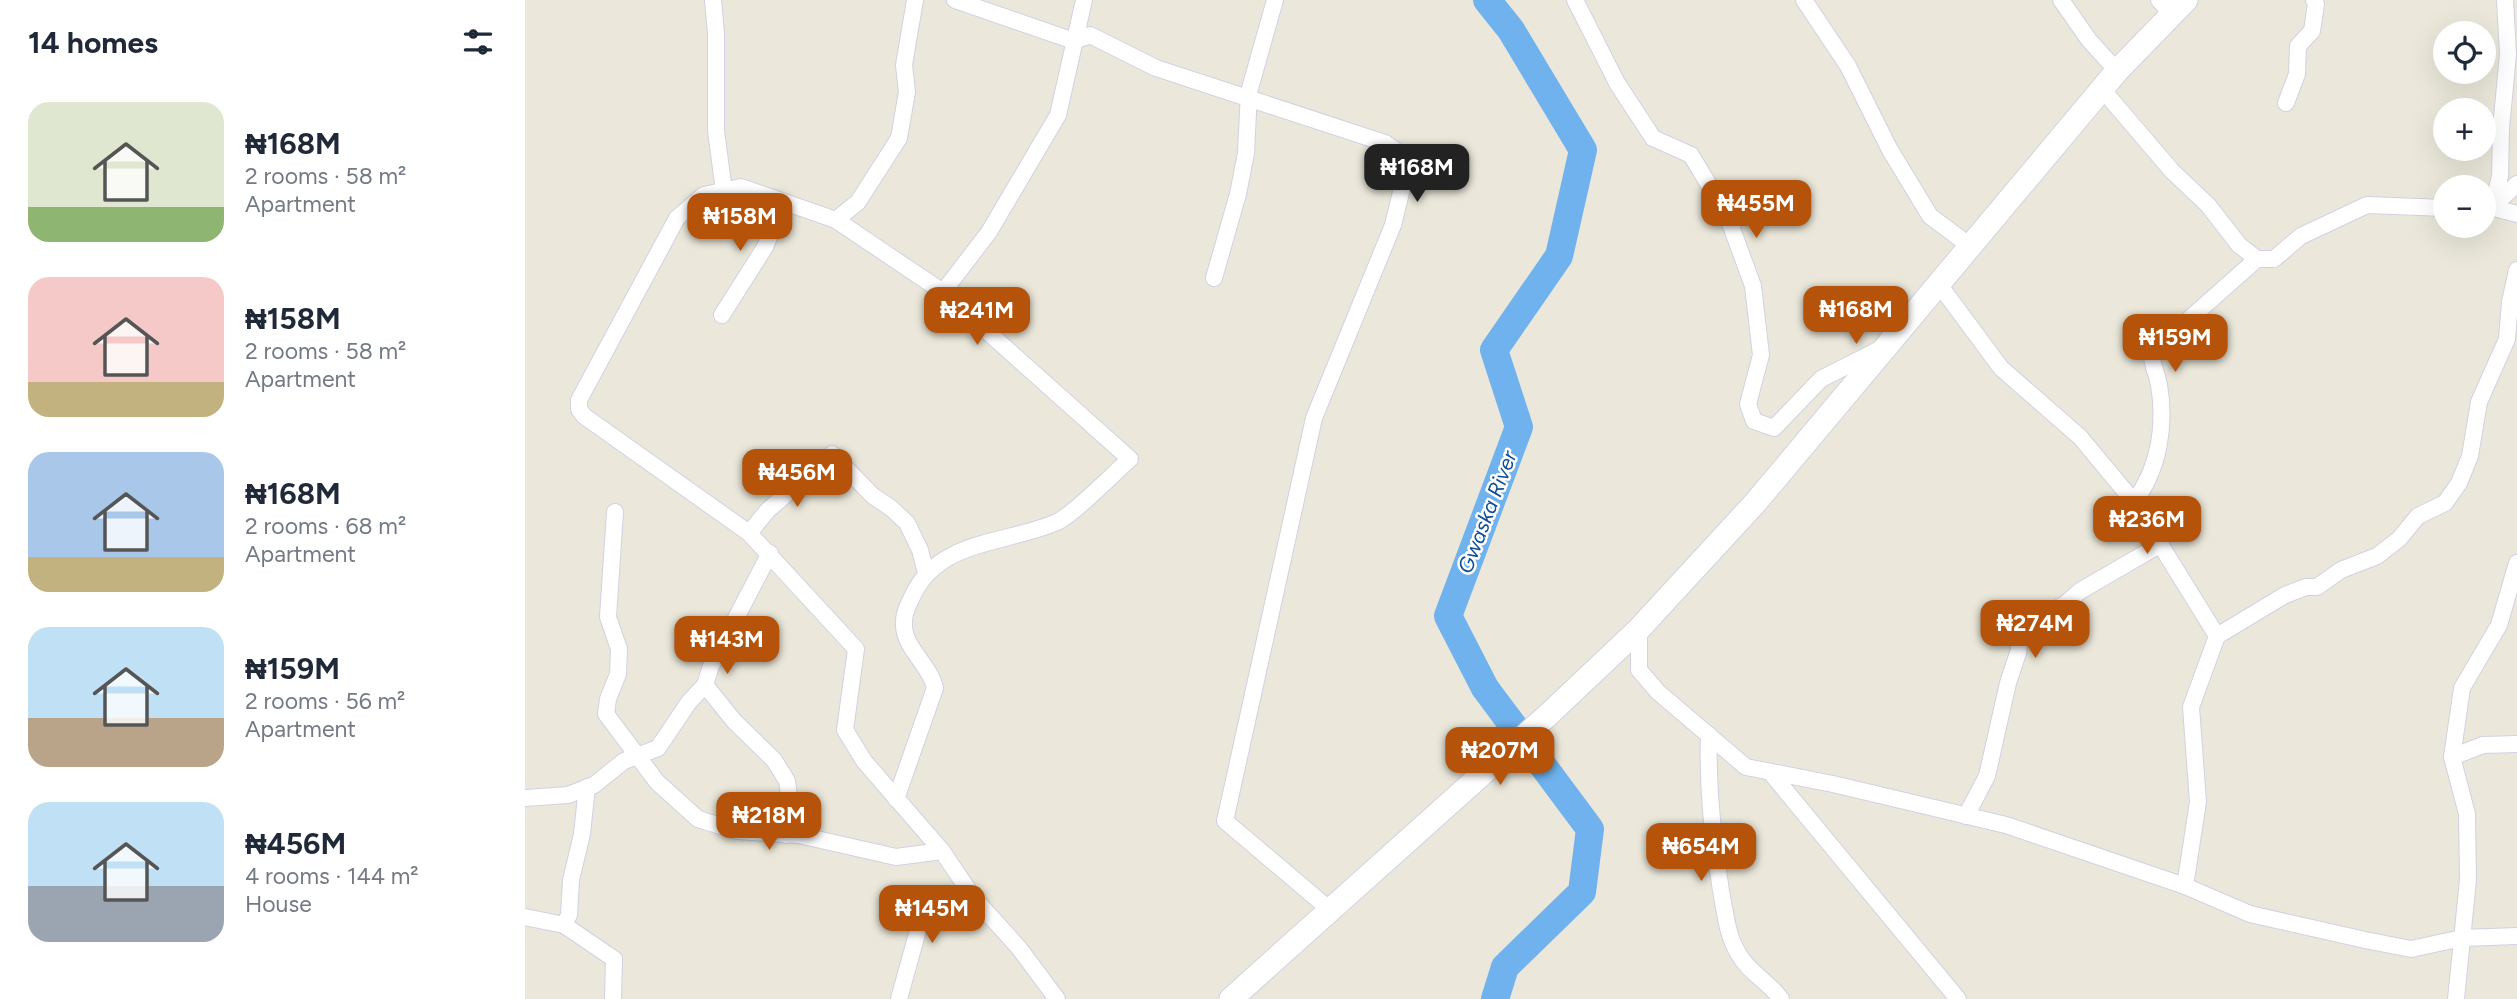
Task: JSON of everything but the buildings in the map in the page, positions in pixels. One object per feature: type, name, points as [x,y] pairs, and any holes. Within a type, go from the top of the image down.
[{"type":"main road","points":[[1231,999],[1548,715],[1639,629],[1756,502],[2173,5]]},
{"type":"street","points":[[712,0],[716,33],[716,131],[724,191]]},
{"type":"street","points":[[836,220],[858,202],[899,138],[907,92],[904,65],[915,0]]},
{"type":"street","points":[[955,0],[1074,41],[1090,35],[1156,68],[1385,143],[1399,153],[1406,172],[1394,225],[1314,418],[1224,821],[1329,909]]},
{"type":"street","points":[[943,292],[989,232],[1058,115],[1084,0]]},
{"type":"street","points":[[1214,278],[1247,153],[1249,92],[1275,0]]},
{"type":"street","points":[[1575,0],[1617,83],[1653,138],[1691,155],[1727,215],[1753,286],[1761,355],[1748,404],[1754,421],[1774,428],[1821,379],[1884,347]]},
{"type":"street","points":[[1804,0],[1848,66],[1890,150],[1930,216],[1969,246]]},
{"type":"street","points":[[2061,0],[2089,40],[2117,71]]},
{"type":"street","points":[[2286,103],[2297,74],[2298,46],[2312,31],[2316,4],[2314,0]]},
{"type":"street","points":[[2496,186],[2500,176],[2501,128],[2508,54],[2505,0]]},
{"type":"street","points":[[2102,89],[2172,170],[2208,205],[2239,245],[2257,259],[2274,259],[2301,236],[2367,205],[2433,208]]},
{"type":"street","points":[[2496,200],[2517,184]]},
{"type":"street","points":[[896,799],[935,688],[932,677],[906,635],[903,624],[905,611],[926,573],[946,558],[965,549],[1059,521],[1130,459],[943,292],[836,220],[740,187],[704,195],[677,218],[579,400],[579,409],[584,416],[750,533],[856,649],[845,730],[864,761],[896,799],[942,851],[973,897],[1019,948],[1057,999]]},
{"type":"street","points":[[722,315],[765,247],[783,204]]},
{"type":"street","points":[[2496,208],[2517,214]]},
{"type":"street","points":[[2134,502],[2150,476],[2162,420],[2158,382],[2151,365],[2152,352],[2257,259]]},
{"type":"street","points":[[2185,886],[2198,802],[2191,707],[2217,636],[2285,595],[2306,587],[2317,587],[2341,570],[2377,556],[2399,539],[2418,516],[2445,503],[2459,483],[2470,456],[2479,402],[2507,339],[2509,302],[2517,270]]},
{"type":"street","points":[[1938,283],[2001,368],[2080,437],[2134,502],[2217,636]]},
{"type":"street","points":[[750,533],[797,483],[832,454],[873,496],[907,523],[920,550],[926,573]]},
{"type":"street","points":[[615,512],[608,617],[619,649],[618,674],[605,713],[657,782],[698,819],[737,831],[786,835],[896,857],[942,851]]},
{"type":"street","points":[[1966,816],[1987,776],[2008,683],[2021,635],[2028,624],[2064,605],[2080,591],[2161,544]]},
{"type":"street","points":[[525,798],[568,795],[587,788],[624,761],[658,748],[689,702],[705,685],[711,666],[770,553]]},
{"type":"street","points":[[2456,999],[2468,880],[2467,814],[2452,757],[2462,688],[2499,625],[2517,563]]},
{"type":"street","points":[[1639,629],[1639,670],[1658,692],[1746,767],[2006,825],[2185,886],[2250,914],[2411,949],[2462,938],[2517,936]]},
{"type":"street","points":[[705,685],[734,721],[774,760],[787,780],[790,803],[786,835]]},
{"type":"street","points":[[1709,735],[1711,822],[1725,915],[1735,949],[1748,969],[1769,983],[1781,999]]},
{"type":"street","points":[[2452,757],[2483,744],[2517,744]]},
{"type":"street","points":[[1770,772],[1958,999]]},
{"type":"street","points":[[564,925],[569,915],[571,880],[582,834],[587,788]]},
{"type":"street","points":[[899,999],[920,923],[941,905],[973,897]]},
{"type":"street","points":[[525,917],[564,925],[614,959],[613,999]]},
{"type":"waterway","name":"Gwaska River","points":[[1487,0],[1511,30],[1583,150],[1559,256],[1494,350],[1519,427],[1448,616],[1485,688],[1590,829],[1582,892],[1505,967],[1495,999]]}]
